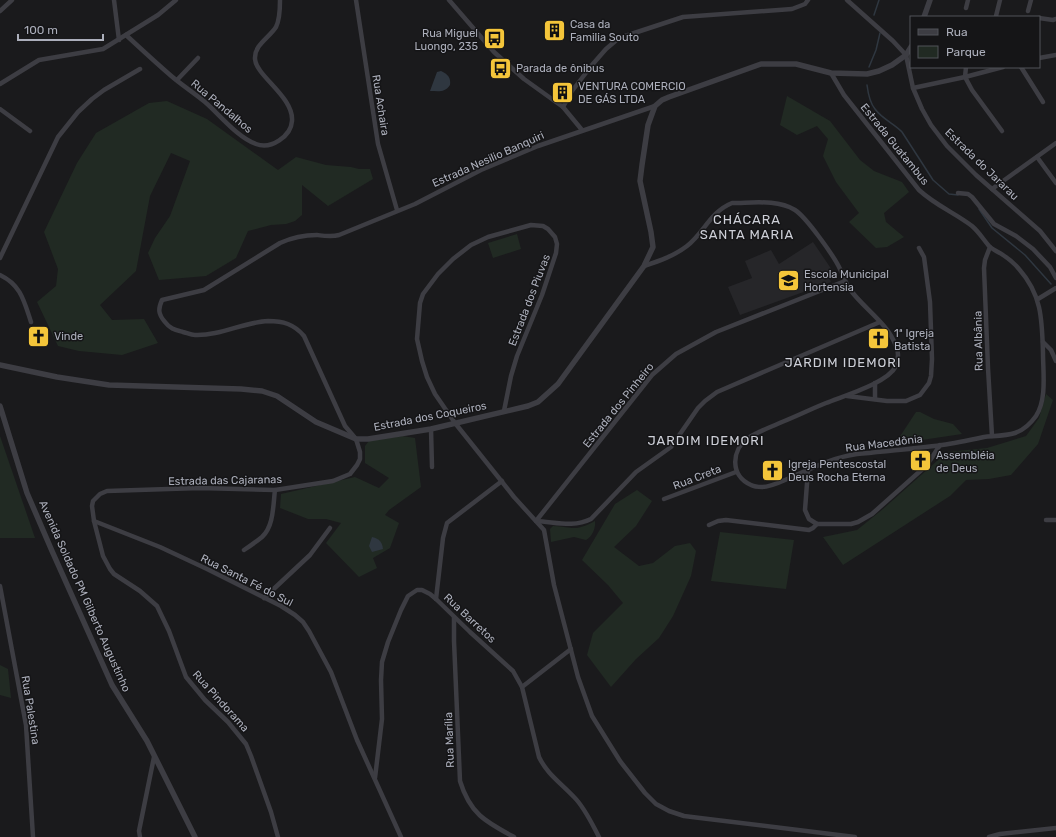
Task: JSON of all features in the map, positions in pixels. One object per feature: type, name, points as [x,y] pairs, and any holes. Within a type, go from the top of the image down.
[{"type":"street","points":[[0,11],[12,0]]},
{"type":"street","points":[[114,0],[119,40]]},
{"type":"street","points":[[0,84],[39,60],[99,50],[119,40],[176,0]]},
{"type":"street","name":"Rua Pandalhos","points":[[126,35],[237,131],[258,145],[273,144],[285,136],[291,127],[292,118],[287,104],[259,68],[255,59],[261,44],[277,25],[280,0]]},
{"type":"street","name":"Rua Achaira","points":[[356,0],[378,144],[397,210]]},
{"type":"street","points":[[450,0],[494,52],[524,79],[563,107],[582,130]]},
{"type":"street","points":[[563,107],[572,91],[592,65],[606,49],[619,38],[683,17],[792,9],[805,4],[808,0]]},
{"type":"street","points":[[847,0],[893,41],[906,56],[910,49]]},
{"type":"street","points":[[924,16],[930,0]]},
{"type":"street","points":[[966,8],[968,0]]},
{"type":"street","points":[[996,16],[1000,0]]},
{"type":"street","points":[[1028,11],[1030,0]]},
{"type":"street","points":[[1040,18],[1053,20],[1056,18]]},
{"type":"street","points":[[1040,58],[1056,55]]},
{"type":"street","name":"Estrada Nesilio Banquiri","points":[[162,300],[204,290],[288,239],[316,235],[335,236],[415,204],[481,170],[538,146],[655,106],[662,100],[669,97],[761,64],[796,64],[831,73],[867,74],[886,68],[906,56]]},
{"type":"street","name":"Estrada do Jararau","points":[[906,56],[913,88],[931,125],[947,146],[992,189],[1040,231],[1056,251]]},
{"type":"street","points":[[177,80],[198,58]]},
{"type":"street","points":[[0,258],[58,137],[78,112],[92,99],[140,68]]},
{"type":"street","points":[[966,68],[965,77],[982,105],[1002,131]]},
{"type":"street","points":[[913,88],[999,68]]},
{"type":"street","points":[[1022,68],[1044,102]]},
{"type":"street","name":"Estrada Guatambus","points":[[831,73],[844,95],[920,190],[930,199],[974,228],[990,247]]},
{"type":"street","name":"Estrada dos Coqueiros","points":[[0,365],[57,377],[109,385],[262,391],[277,396],[316,422],[333,431],[356,440],[431,428],[528,406],[538,402],[558,384],[644,266],[653,247],[640,181],[648,125],[655,106]]},
{"type":"street","points":[[0,109],[30,131]]},
{"type":"street","points":[[992,189],[1056,143]]},
{"type":"street","points":[[1037,157],[1056,183]]},
{"type":"street","points":[[958,193],[968,194],[994,224],[1026,243],[1050,267],[1056,278]]},
{"type":"street","points":[[644,266],[673,255],[687,246],[696,238],[716,213],[732,203],[777,203],[792,208],[804,218],[833,257],[852,292],[893,338],[898,354],[897,363],[889,375],[847,396],[828,402],[757,433],[746,440],[737,452],[735,463],[736,472]]},
{"type":"street","name":"Estrada dos Piuvas","points":[[504,411],[511,376],[517,356],[542,295],[556,253],[556,237],[543,226],[531,225],[488,237],[471,245],[453,259],[438,274],[423,294],[418,315],[417,339],[427,377],[435,394],[455,423],[529,515],[544,530],[554,585],[578,677],[592,716],[624,767],[645,793],[656,804],[669,812],[684,816],[844,837],[855,837]]},
{"type":"street","name":"Rua Macedônia","points":[[736,472],[741,479],[749,484],[762,488],[774,485],[833,460],[849,455],[940,445],[1011,434],[1018,432],[1033,420],[1038,413],[1043,388],[1043,342],[1038,299],[1031,285],[1018,267],[1002,254],[990,247]]},
{"type":"street","name":"Rua Albânia","points":[[990,247],[985,260],[984,268],[992,436]]},
{"type":"street","points":[[847,396],[906,402],[920,395],[929,384],[932,359],[930,302],[924,257],[920,248]]},
{"type":"street","points":[[0,275],[15,284],[25,303],[31,322]]},
{"type":"street","name":"Estrada dos Pinheiro","points":[[536,521],[652,376],[676,354],[716,332],[845,281]]},
{"type":"street","points":[[1038,299],[1056,288]]},
{"type":"street","name":"Estrada das Cajaranas","points":[[107,491],[200,488],[276,490],[333,481],[350,474],[360,459],[360,452],[356,440],[345,426],[304,336],[294,327],[283,322],[267,321],[206,335],[194,335],[175,330],[166,324],[159,314],[158,308],[162,300]]},
{"type":"street","points":[[536,521],[569,525],[583,523],[592,519],[636,472],[671,447],[698,408],[717,392],[880,322]]},
{"type":"street","points":[[1043,342],[1051,350],[1056,361]]},
{"type":"street","points":[[875,383],[875,399]]},
{"type":"street","name":"Avenida Soldado PM Gilberto Augustinho","points":[[0,406],[27,493],[112,685],[147,742],[195,837]]},
{"type":"street","points":[[431,428],[432,467]]},
{"type":"street","points":[[808,470],[805,510],[809,519],[817,524],[851,524],[864,519],[927,465],[940,445]]},
{"type":"street","name":"Rua Creta","points":[[664,499],[736,472]]},
{"type":"street","points":[[436,599],[443,538],[447,523],[502,481]]},
{"type":"street","points":[[244,550],[267,531],[276,490]]},
{"type":"street","name":"Rua Pindorama","points":[[107,491],[100,494],[93,501],[92,506],[94,521],[103,556],[110,570],[114,574],[140,591],[157,606],[169,631],[186,677],[205,700],[228,722],[246,744],[252,756],[278,837]]},
{"type":"street","points":[[709,525],[718,521],[726,520],[809,530],[817,524]]},
{"type":"street","points":[[1046,520],[1056,520]]},
{"type":"street","name":"Rua Santa Fé do Sul","points":[[94,521],[160,546],[281,606],[295,615],[309,631],[331,672],[357,740],[401,837]]},
{"type":"street","points":[[264,598],[310,555],[330,528]]},
{"type":"street","name":"Rua Palestina","points":[[0,586],[26,725],[33,837]]},
{"type":"street","name":"Rua Barretos","points":[[375,778],[382,719],[382,662],[388,642],[408,596],[416,590],[422,590],[436,599],[513,671],[522,687],[539,757],[543,766],[549,774],[575,797],[599,837]]},
{"type":"street","name":"Rua Marília","points":[[454,617],[460,781],[463,791],[478,814],[491,824],[514,837]]},
{"type":"street","points":[[522,687],[571,649]]},
{"type":"street","points":[[140,837],[139,831],[154,757]]},
{"type":"street","points":[[989,837],[1013,835],[1056,828]]},
{"type":"shaded area","points":[[441,71],[446,73],[448,76],[450,85],[444,90],[430,91],[437,72]]},
{"type":"shaded area","name":"Escola Municipal Hortensia","points":[[813,242],[832,270],[834,275],[829,277],[831,282],[740,315],[728,287],[752,278],[745,261],[771,250],[779,264]]},
{"type":"shaded area","points":[[372,537],[380,541],[383,549],[372,552],[369,546]]},
{"type":"green space","points":[[787,96],[830,121],[860,160],[874,171],[902,182],[909,192],[884,213],[886,222],[904,237],[887,247],[876,248],[849,222],[859,213],[836,182],[823,156],[828,139],[817,126],[797,135],[780,125]]},
{"type":"green space","points":[[167,101],[207,119],[278,170],[296,157],[326,165],[370,169],[373,179],[328,206],[302,185],[302,215],[295,221],[248,231],[236,258],[206,276],[159,280],[148,253],[155,238],[170,216],[190,161],[171,153],[150,196],[136,271],[100,305],[112,320],[144,319],[158,343],[122,355],[79,351],[58,346],[37,302],[56,286],[58,269],[44,232],[77,163],[96,133],[149,103]]},
{"type":"green space","points":[[517,234],[521,249],[493,258],[488,243]]},
{"type":"green space","points":[[1046,394],[1053,400],[1038,444],[1011,475],[989,479],[966,480],[950,496],[843,565],[823,537],[857,530],[947,452],[987,448],[1026,436],[1039,418]]},
{"type":"green space","points":[[916,412],[920,412],[934,419],[953,424],[962,434],[895,444]]},
{"type":"green space","points":[[0,436],[35,538],[0,538]]},
{"type":"green space","points":[[402,436],[415,438],[421,487],[389,510],[385,515],[399,523],[390,548],[373,558],[377,568],[359,577],[326,543],[341,523],[326,519],[308,519],[280,508],[281,494],[355,477],[379,488],[389,478],[365,463],[365,446],[369,441]]},
{"type":"green space","points":[[637,490],[652,501],[636,526],[614,547],[639,566],[653,563],[675,546],[690,543],[696,551],[691,576],[673,616],[659,638],[636,659],[611,687],[587,655],[593,633],[623,603],[608,585],[582,560],[615,504]]},
{"type":"green space","points":[[595,521],[593,532],[586,540],[574,537],[551,542],[550,529],[553,526],[578,528]]},
{"type":"green space","points":[[720,532],[794,540],[786,589],[711,581]]},
{"type":"green space","points":[[0,665],[8,669],[11,698],[0,695]]},
{"type":"waterway","points":[[874,15],[879,0]]},
{"type":"waterway","points":[[869,67],[876,50],[880,33]]},
{"type":"waterway","points":[[867,85],[873,107],[881,116],[902,132],[933,180],[949,194],[958,195]]},
{"type":"waterway","points":[[979,209],[992,228],[1025,255],[1051,284]]},
{"type":"place","name":"Casa da Familia Souto","points":[[555,30]]},
{"type":"place","name":"Rua Miguel Luongo, 235","points":[[494,39]]},
{"type":"place","name":"Parada de ônibus","points":[[500,68]]},
{"type":"place","name":"VENTURA COMERCIO DE GÁS LTDA","points":[[563,92]]},
{"type":"place","name":"Escola Municipal Hortensia","points":[[789,280]]},
{"type":"place","name":"Vinde","points":[[39,336]]},
{"type":"place","name":"1ª Igreja Batista","points":[[878,339]]},
{"type":"place","name":"Assembléia de Deus","points":[[920,461]]},
{"type":"place","name":"Igreja Pentescostal Deus Rocha Eterna","points":[[772,470]]},
{"type":"district","name":"CHÁCARA SANTA MARIA","points":[[747,226]]},
{"type":"district","name":"JARDIM IDEMORI","points":[[843,362]]},
{"type":"district","name":"JARDIM IDEMORI","points":[[706,440]]}]
